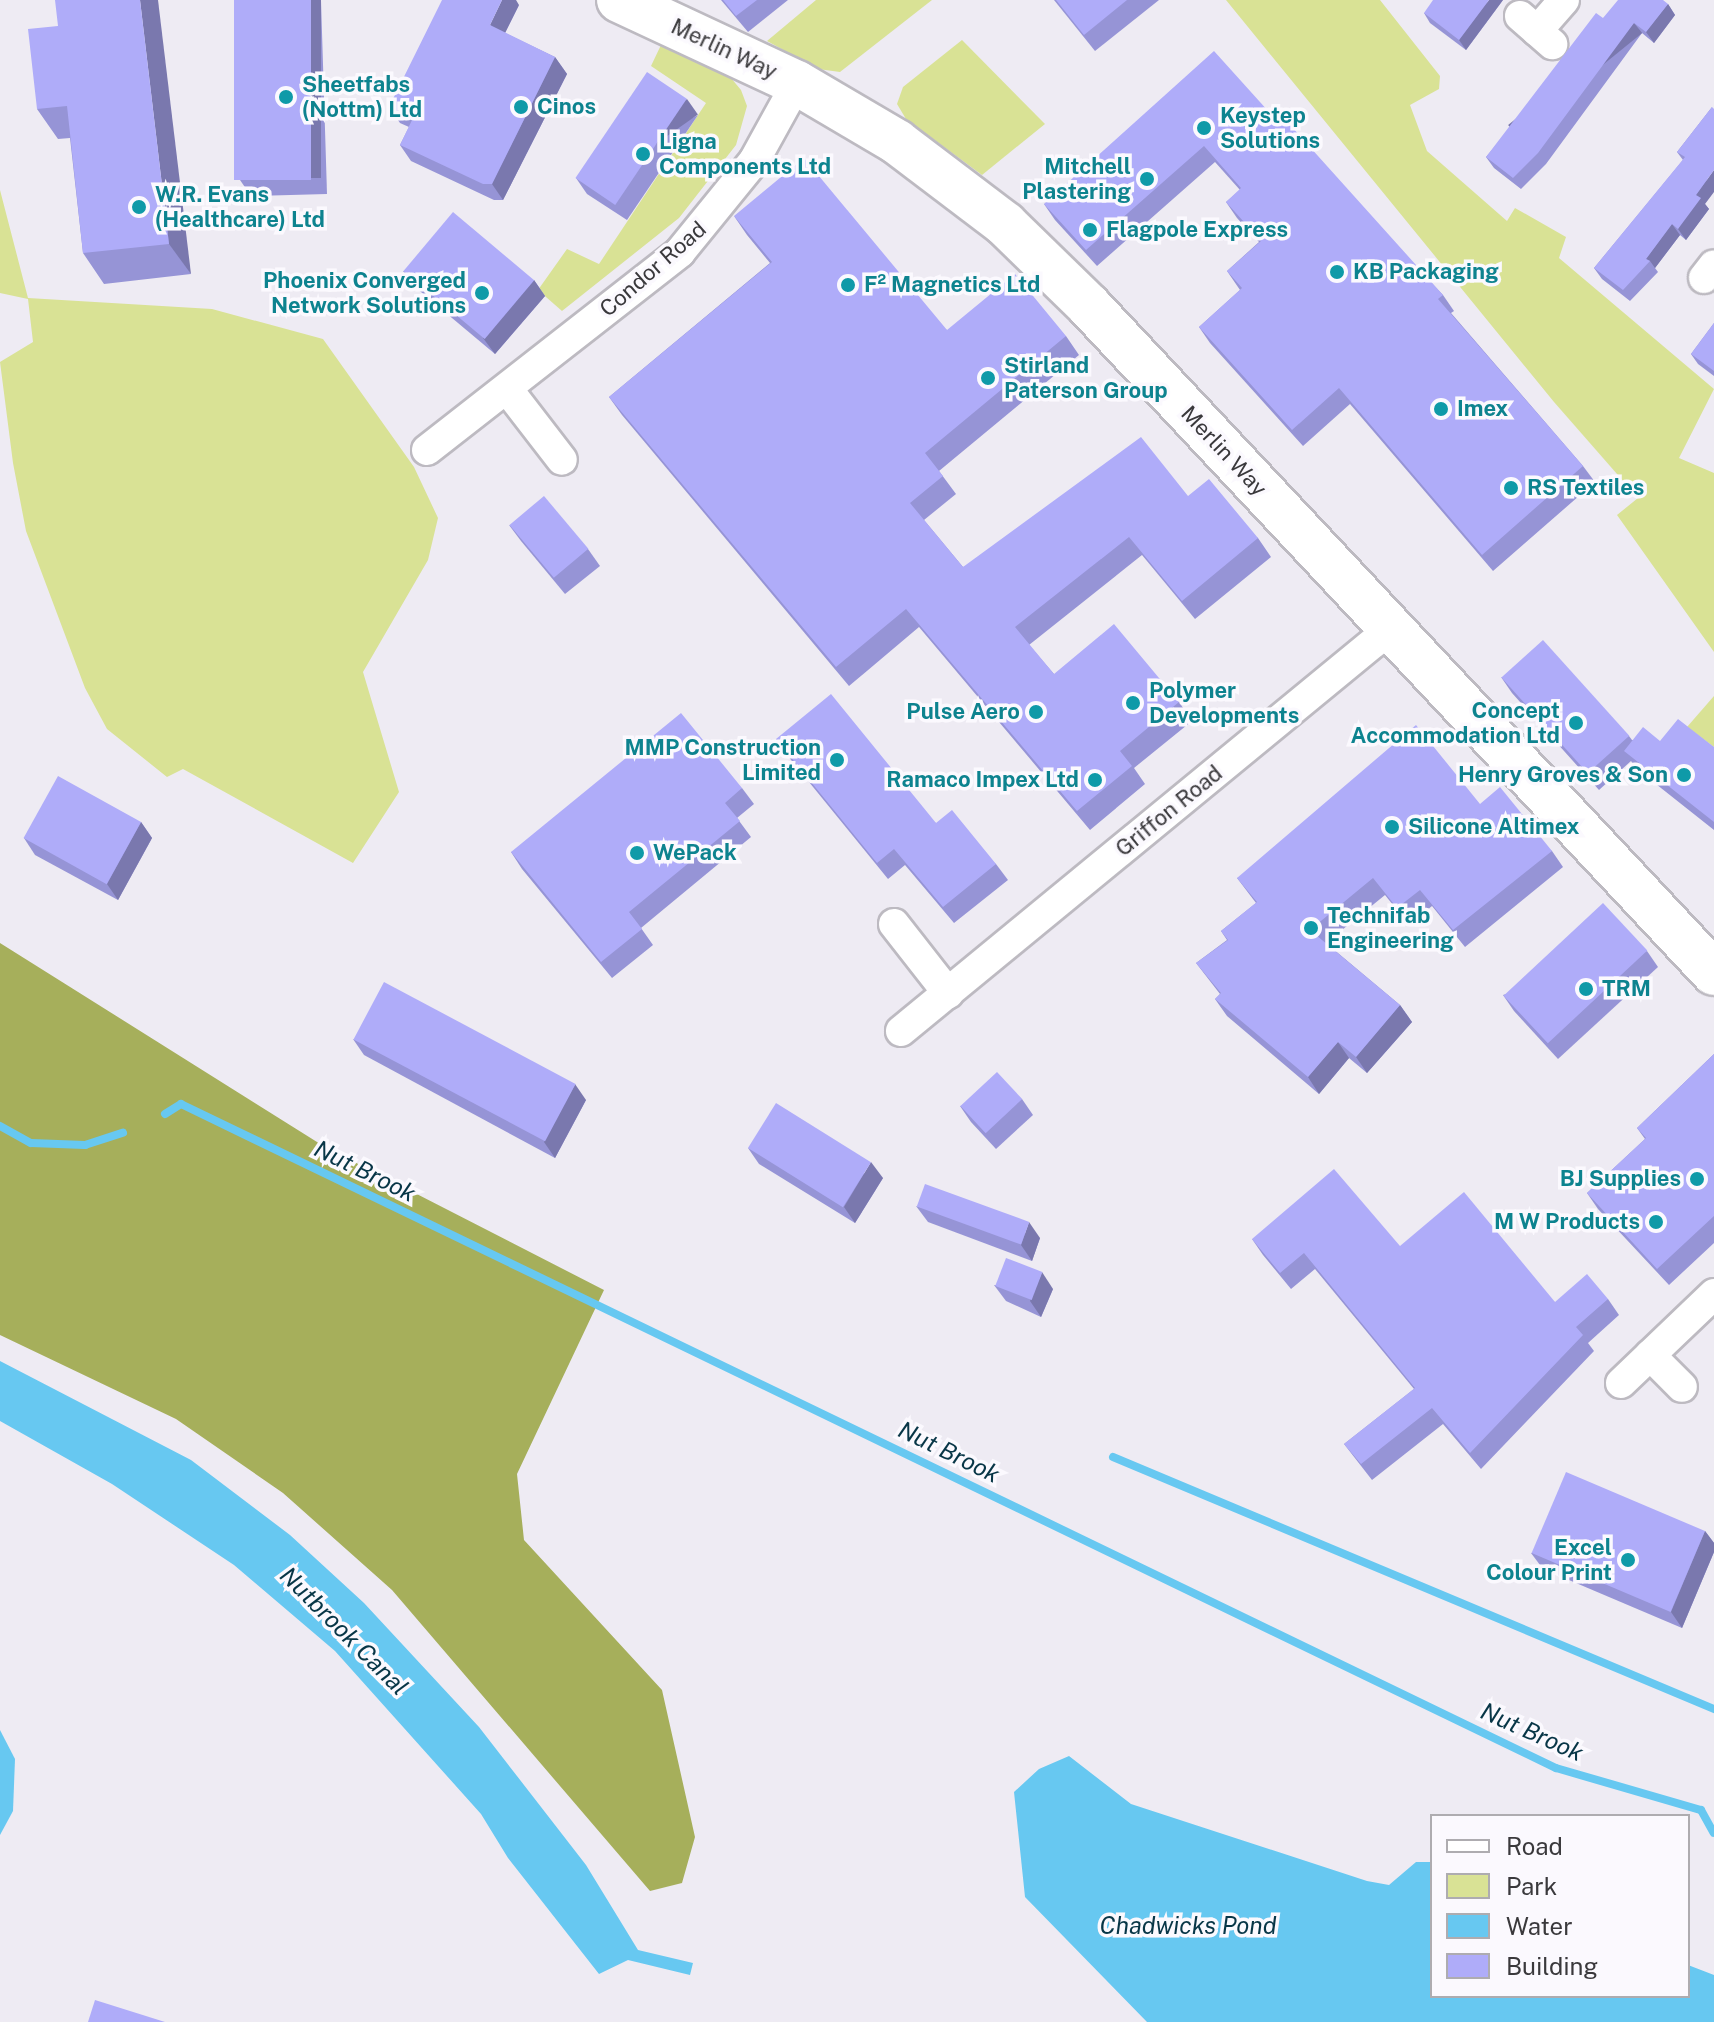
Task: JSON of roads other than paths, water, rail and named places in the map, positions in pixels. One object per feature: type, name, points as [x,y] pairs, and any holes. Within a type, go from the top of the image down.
[{"type":"street","name":"Merlin Way","points":[[619,0],[797,83],[897,142],[1005,224],[1089,306],[1714,973]]},
{"type":"street","points":[[1536,30],[1564,0]]},
{"type":"street","name":"Condor Road","points":[[427,450],[508,390],[680,252],[754,161],[797,83]]},
{"type":"street","points":[[508,390],[562,460]]},
{"type":"street","name":"Griffon Road","points":[[901,1031],[1390,629]]},
{"type":"street","points":[[894,924],[948,993]]},
{"type":"street","points":[[1621,1383],[1714,1294]]},
{"type":"street","points":[[1650,1355],[1682,1387]]},
{"type":"water","name":"Nutbrook Canal","points":[[0,1361],[191,1460],[290,1535],[364,1603],[479,1727],[586,1865],[638,1950],[693,1963],[690,1975],[628,1960],[599,1974],[508,1858],[481,1814],[335,1651],[234,1565],[112,1484],[0,1421]]},
{"type":"water","points":[[0,1730],[15,1759],[13,1811],[0,1835]]},
{"type":"water","name":"Chadwicks Pond","points":[[1069,1756],[1131,1804],[1367,1881],[1389,1885],[1416,1862],[1430,1862],[1430,1998],[1690,1998],[1690,1966],[1714,1975],[1714,2022],[1147,2022],[1025,1897],[1014,1792],[1039,1769]]},
{"type":"waterway","name":"Nut Brook","points":[[165,1114],[181,1104],[1556,1768],[1701,1810],[1714,1833]]},
{"type":"waterway","name":"Nut Brook","points":[[0,1126],[31,1143],[85,1145],[123,1133]]},
{"type":"waterway","points":[[1113,1457],[1714,1709]]},
{"type":"place","name":"Sheetfabs (Nottm) Ltd","points":[[286,97]]},
{"type":"place","name":"Cinos","points":[[521,107]]},
{"type":"place","name":"Keystep Solutions","points":[[1204,128]]},
{"type":"place","name":"Ligna Components Ltd","points":[[643,154]]},
{"type":"place","name":"Mitchell Plastering","points":[[1147,179]]},
{"type":"place","name":"W.R. Evans (Healthcare) Ltd","points":[[139,207]]},
{"type":"place","name":"Flagpole Express","points":[[1090,230]]},
{"type":"place","name":"KB Packaging","points":[[1337,272]]},
{"type":"place","name":"F² Magnetics Ltd","points":[[848,285]]},
{"type":"place","name":"Phoenix Converged Network Solutions","points":[[482,293]]},
{"type":"place","name":"Stirland Paterson Group","points":[[988,378]]},
{"type":"place","name":"Imex","points":[[1441,409]]},
{"type":"place","name":"RS Textiles","points":[[1511,488]]},
{"type":"place","name":"Polymer Developments","points":[[1133,703]]},
{"type":"place","name":"Pulse Aero","points":[[1036,712]]},
{"type":"place","name":"Concept Accommodation Ltd","points":[[1576,723]]},
{"type":"place","name":"MMP Construction Limited","points":[[837,760]]},
{"type":"place","name":"Henry Groves & Son","points":[[1684,775]]},
{"type":"place","name":"Ramaco Impex Ltd","points":[[1095,780]]},
{"type":"place","name":"Silicone Altimex","points":[[1392,827]]},
{"type":"place","name":"WePack","points":[[637,853]]},
{"type":"place","name":"Technifab Engineering","points":[[1311,928]]},
{"type":"place","name":"TRM","points":[[1586,989]]},
{"type":"place","name":"BJ Supplies","points":[[1697,1179]]},
{"type":"place","name":"M W Products","points":[[1656,1222]]},
{"type":"place","name":"Excel Colour Print","points":[[1628,1560]]}]
